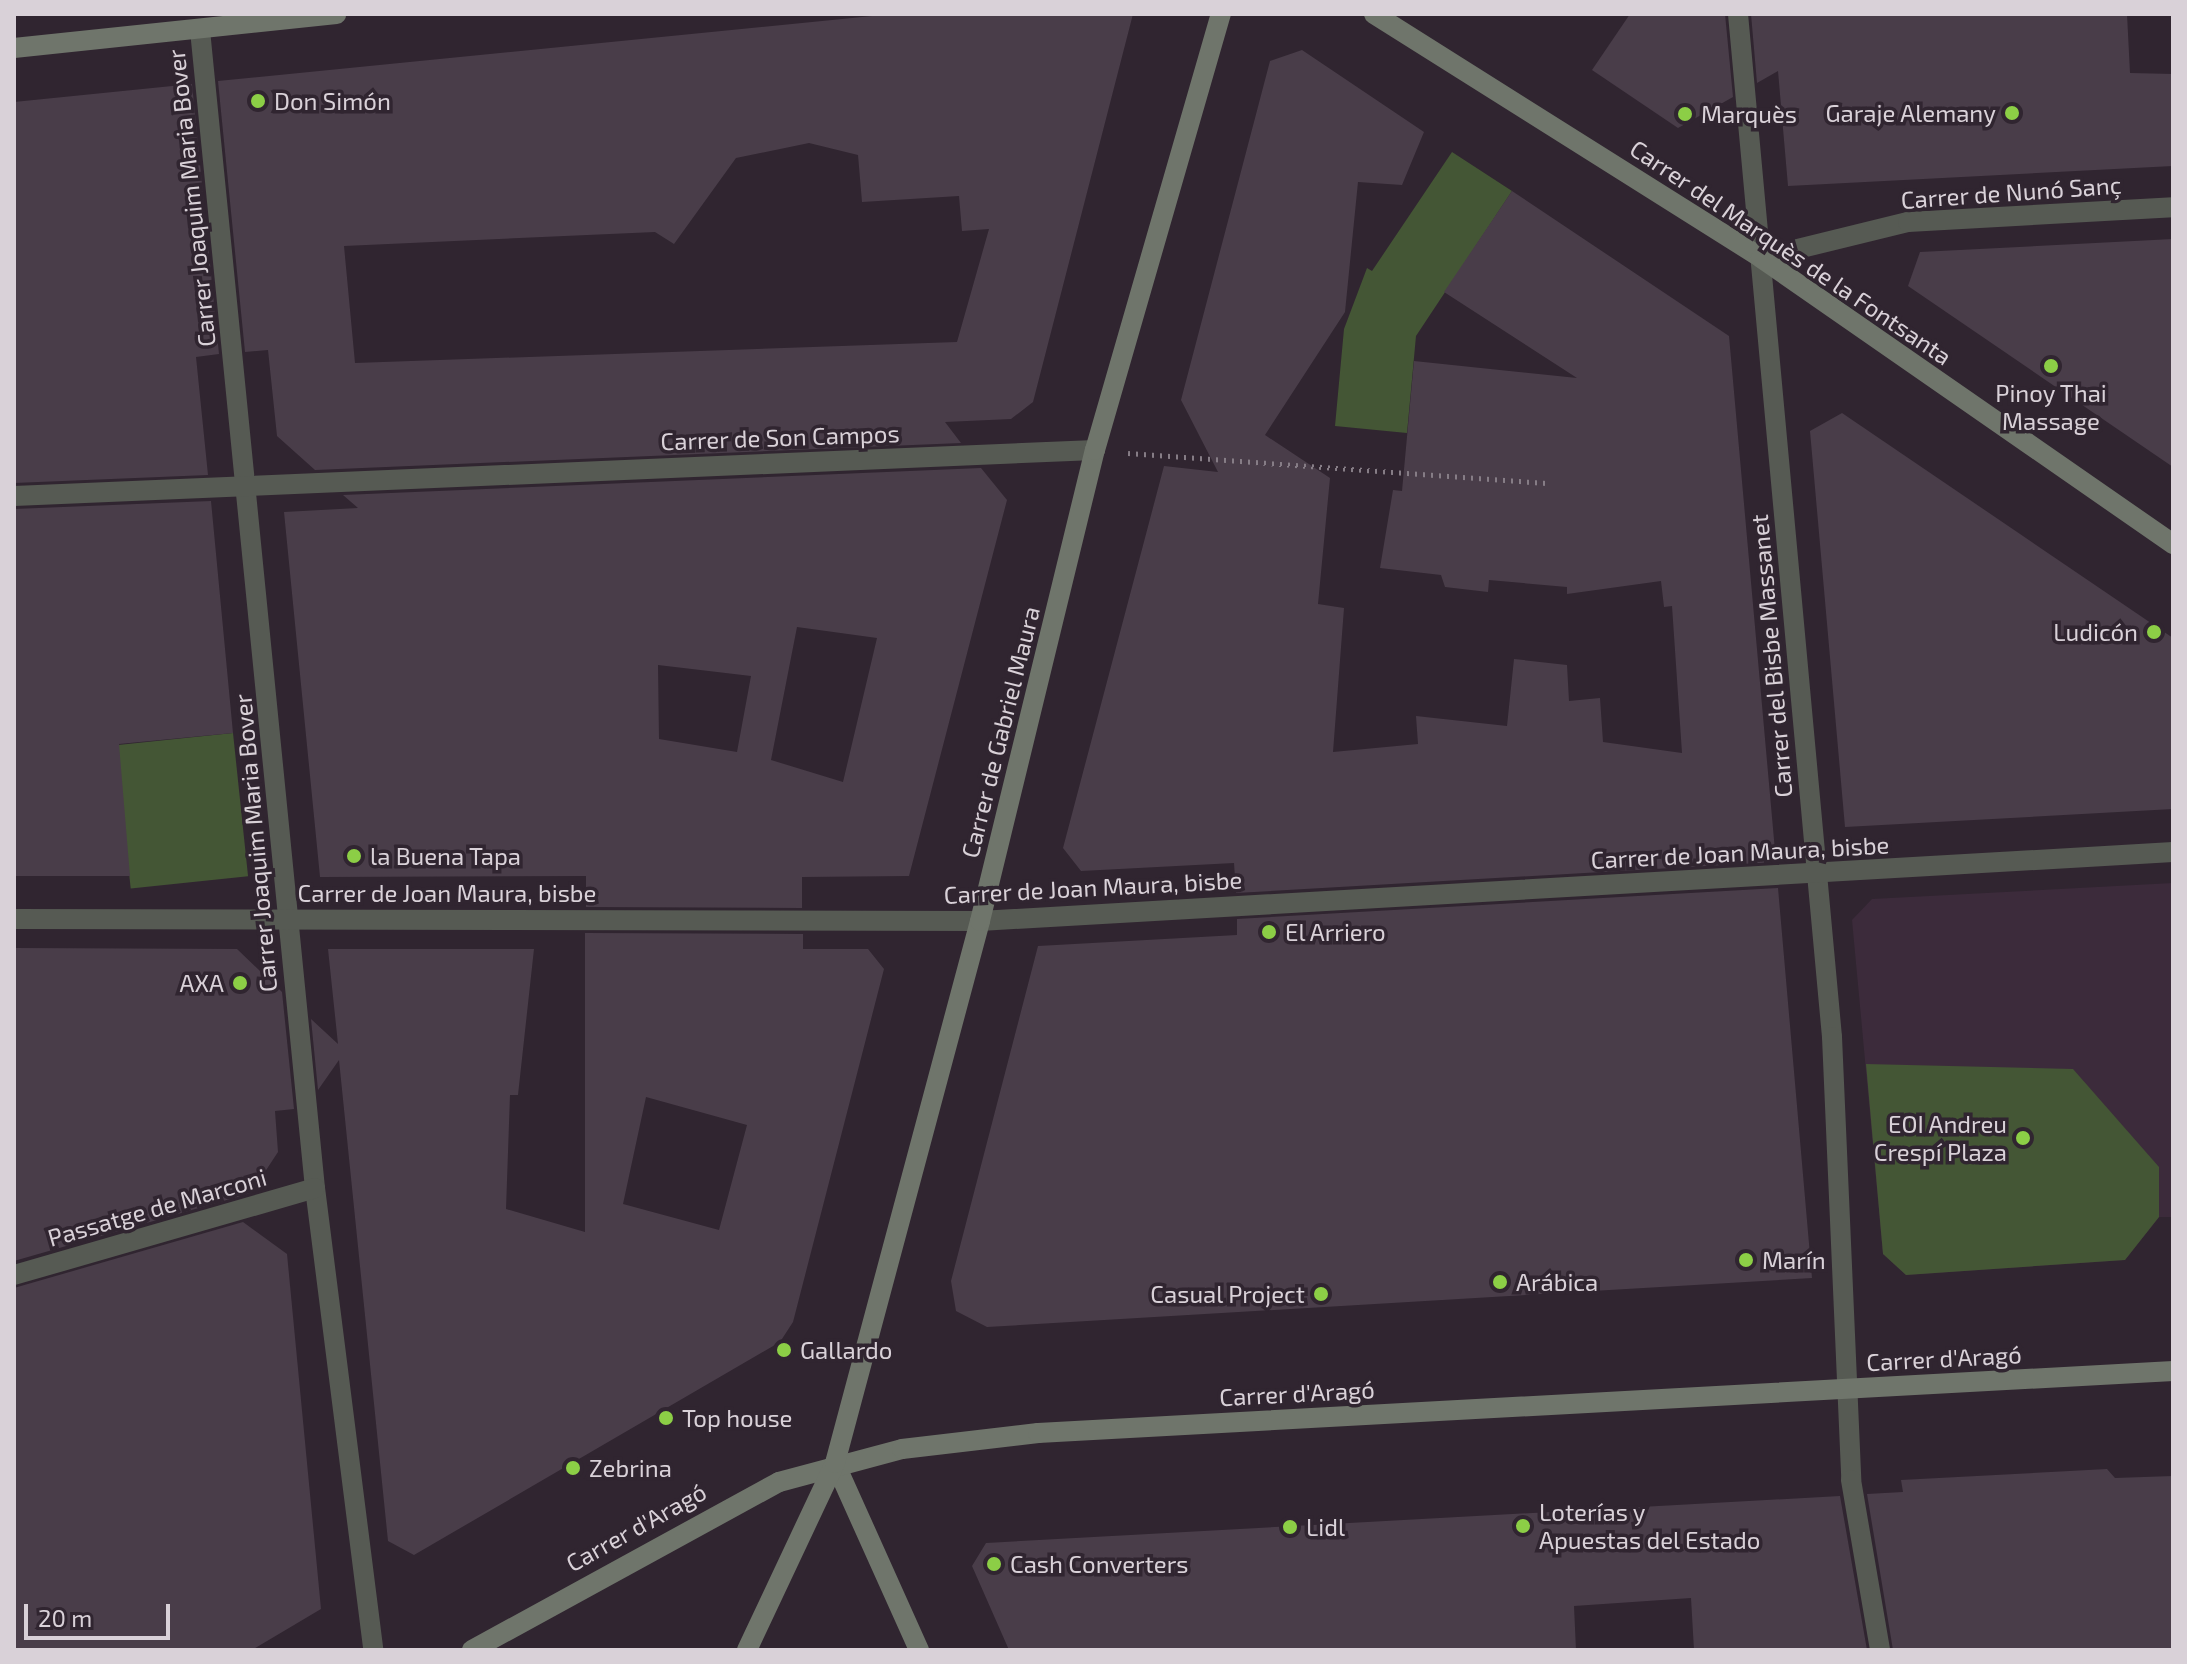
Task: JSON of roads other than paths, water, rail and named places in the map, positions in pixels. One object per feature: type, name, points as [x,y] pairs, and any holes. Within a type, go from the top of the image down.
[{"type":"street","points":[[14,48],[336,14]]},
{"type":"street","name":"Carrer de Gabriel Maura","points":[[747,1650],[835,1463],[980,921],[1095,450],[1221,14]]},
{"type":"street","name":"Carrer del Marquès de la Fontsanta","points":[[1374,14],[1761,258],[2173,544]]},
{"type":"street","name":"Carrer del Bisbe Massanet","points":[[1738,14],[1817,873],[1851,1480],[1880,1650]]},
{"type":"street","name":"Carrer Joaquim Maria Bover","points":[[200,30],[315,1188],[373,1650]]},
{"type":"street","name":"Carrer de Nunó Sanç","points":[[1761,258],[1908,222],[2173,207]]},
{"type":"street","name":"Carrer de Son Campos","points":[[14,496],[1095,450]]},
{"type":"street","name":"Carrer de Joan Maura, bisbe","points":[[14,919],[980,921],[2173,852]]},
{"type":"street","name":"Passatge de Marconi","points":[[14,1275],[315,1188]]},
{"type":"street","name":"Carrer d'Aragó","points":[[472,1650],[717,1511],[835,1463],[1014,1435],[2173,1371]]},
{"type":"street","points":[[835,1463],[919,1650]]},
{"type":"place","name":"Don Simón","points":[[258,101]]},
{"type":"place","name":"Garaje Alemany","points":[[2012,113]]},
{"type":"place","name":"Marquès","points":[[1685,114]]},
{"type":"place","name":"Pinoy Thai Massage","points":[[2051,366]]},
{"type":"place","name":"Ludicón","points":[[2154,632]]},
{"type":"place","name":"la Buena Tapa","points":[[354,856]]},
{"type":"place","name":"El Arriero","points":[[1269,932]]},
{"type":"place","name":"AXA","points":[[240,983]]},
{"type":"place","name":"EOI Andreu Crespí Plaza","points":[[2023,1138]]},
{"type":"place","name":"Marín","points":[[1746,1260]]},
{"type":"place","name":"Arábica","points":[[1500,1282]]},
{"type":"place","name":"Casual Project","points":[[1321,1294]]},
{"type":"place","name":"Gallardo","points":[[784,1350]]},
{"type":"place","name":"Top house","points":[[666,1418]]},
{"type":"place","name":"Zebrina","points":[[573,1468]]},
{"type":"place","name":"Loterías y Apuestas del Estado","points":[[1523,1526]]},
{"type":"place","name":"Lidl","points":[[1290,1527]]},
{"type":"place","name":"Cash Converters","points":[[994,1564]]}]
